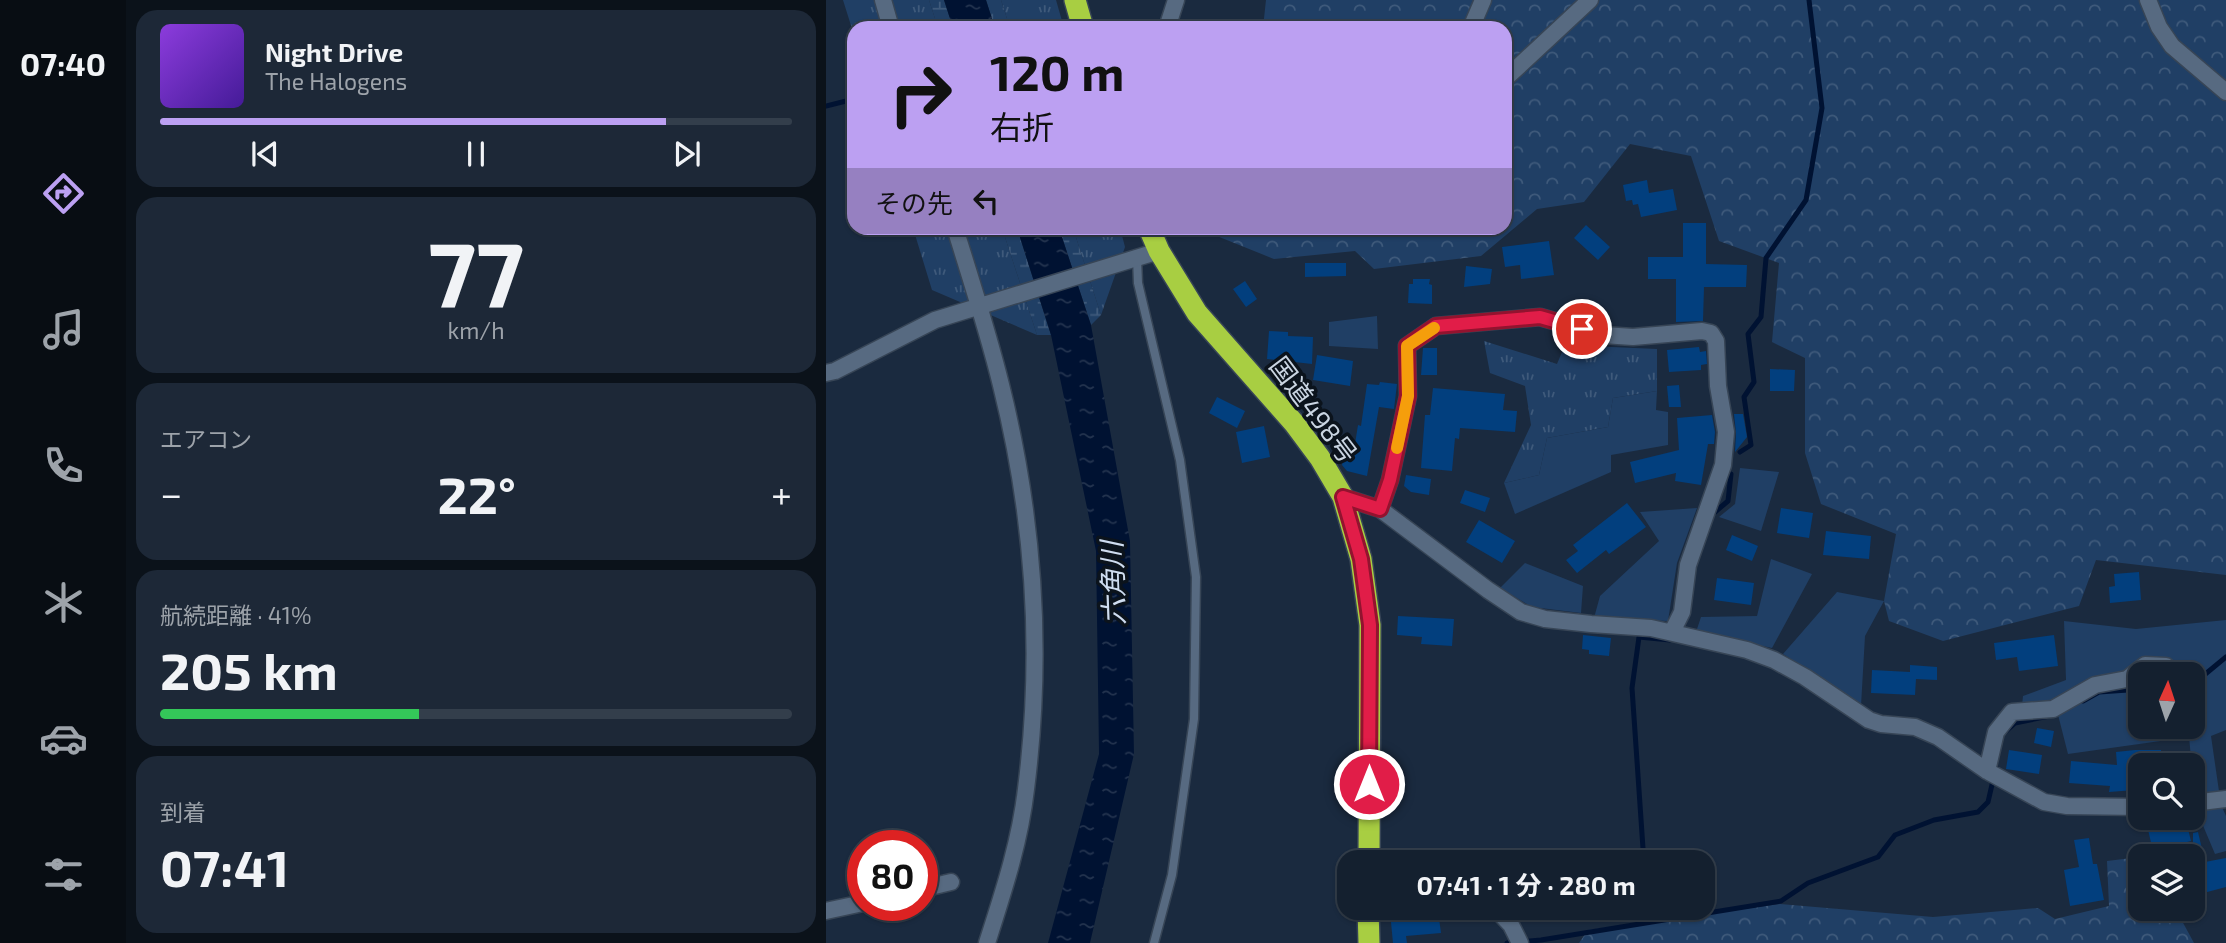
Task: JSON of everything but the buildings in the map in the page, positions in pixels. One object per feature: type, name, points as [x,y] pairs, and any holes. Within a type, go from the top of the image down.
[{"type":"highway","points":[[1075,0],[1081,21]]},
{"type":"highway","name":"国道498号","points":[[1152,235],[1158,251],[1197,313],[1294,423],[1320,458],[1343,497],[1361,559],[1370,625],[1368,850]]},
{"type":"highway","points":[[1368,920],[1368,943]]},
{"type":"street","points":[[883,0],[889,21]]},
{"type":"street","points":[[1169,21],[1176,0]]},
{"type":"street","points":[[1474,21],[1482,0]]},
{"type":"street","points":[[1512,72],[1590,0]]},
{"type":"street","points":[[2148,0],[2159,27],[2172,46],[2226,93]]},
{"type":"street","points":[[957,235],[981,306],[1017,463],[1029,550],[1035,636],[1026,790],[1015,850],[987,943]]},
{"type":"street","points":[[826,373],[835,371],[935,320],[1158,251]]},
{"type":"street","points":[[1380,509],[1390,480],[1408,396],[1407,346],[1436,326],[1540,317],[1603,335],[1633,337],[1702,331],[1712,333],[1716,341],[1718,386],[1726,432],[1723,465],[1688,565],[1682,612],[1672,632]]},
{"type":"street","points":[[1343,497],[1380,509],[1521,612],[1545,619],[1651,628],[1747,650],[1774,660],[1805,677],[1869,720],[1881,724],[1915,727],[1938,737],[1987,771],[2044,802],[2067,806],[2128,807]]},
{"type":"street","points":[[1987,771],[1996,732],[2012,712],[2053,709],[2095,685],[2128,678]]},
{"type":"street","points":[[2205,802],[2226,799]]},
{"type":"street","points":[[938,885],[951,882]]},
{"type":"street","points":[[826,911],[847,906]]},
{"type":"street","points":[[1506,920],[1520,943]]},
{"type":"lane","points":[[1133,260],[1180,460],[1196,577],[1194,719],[1172,875],[1154,943]]},
{"type":"green space","points":[[843,0],[929,0],[936,21],[850,21]]},
{"type":"green space","points":[[929,0],[944,0],[951,21],[936,21]]},
{"type":"green space","points":[[986,0],[1001,0],[1008,21],[993,21]]},
{"type":"green space","points":[[1001,0],[1056,0],[1062,21],[1008,21]]},
{"type":"green space","points":[[1266,0],[2226,0],[2226,575],[2096,560],[2079,606],[1943,641],[1889,621],[1884,601],[1896,534],[1821,504],[1805,453],[1805,358],[1772,342],[1779,263],[1719,241],[1691,156],[1630,144],[1584,202],[1537,209],[1512,230],[1512,21],[1264,21]]},
{"type":"green space","points":[[915,235],[1004,235],[1037,335],[932,290]]},
{"type":"green space","points":[[1004,235],[1019,235],[1051,335],[1037,335]]},
{"type":"green space","points":[[1061,235],[1075,235],[1101,315],[1091,325]]},
{"type":"green space","points":[[1075,235],[1122,235],[1125,247],[1101,315]]},
{"type":"green space","points":[[1214,235],[1506,235],[1481,256],[1374,269],[1355,251],[1274,259]]},
{"type":"green space","points":[[1377,316],[1378,349],[1329,346],[1329,322]]},
{"type":"green space","points":[[1484,341],[1557,364],[1565,345],[1657,349],[1657,391],[1613,398],[1608,427],[1547,438],[1539,475],[1504,483],[1531,425],[1525,386],[1490,373]]},
{"type":"green space","points":[[1657,391],[1656,410],[1668,412],[1668,445],[1611,455],[1611,472],[1515,514],[1504,483],[1539,475],[1547,438],[1608,427],[1613,398]]},
{"type":"green space","points":[[1740,468],[1779,472],[1761,531],[1719,517],[1735,504]]},
{"type":"green space","points":[[1697,508],[1677,563],[1668,621],[1594,618],[1600,596],[1659,541],[1640,512]]},
{"type":"green space","points":[[1771,559],[1812,574],[1772,648],[1696,632],[1701,617],[1757,616]]},
{"type":"green space","points":[[1525,563],[1583,586],[1581,613],[1532,607],[1500,588]]},
{"type":"green space","points":[[1837,592],[1884,601],[1865,636],[1861,706],[1783,654]]},
{"type":"green space","points":[[2226,620],[2226,730],[2211,736],[2221,805],[2226,816],[2226,851],[2215,854],[2205,830],[2205,753],[2191,753],[2189,739],[2205,739],[2205,662],[2128,662],[2128,739],[2175,739],[2068,754],[2055,703],[2022,706],[2023,696],[2066,680],[2064,621],[2136,629]]},
{"type":"green space","points":[[2128,858],[2128,921],[2182,921],[2194,943],[1579,943],[1588,930],[1662,920],[1715,920],[1715,913],[1780,904],[1933,917],[2038,908],[2055,919],[2109,906],[2107,861]]},
{"type":"water","points":[[944,0],[986,0],[993,21],[951,21]]},
{"type":"water","name":"六角川","points":[[1019,235],[1061,235],[1091,325],[1130,541],[1134,754],[1090,943],[1048,943],[1099,754],[1096,551],[1051,335]]},
{"type":"waterway","points":[[1740,452],[1751,445],[1744,397],[1754,382],[1748,334],[1761,317],[1766,258],[1806,200],[1822,108],[1809,0]]},
{"type":"waterway","points":[[826,106],[847,101]]},
{"type":"waterway","points":[[1715,512],[1728,501],[1731,474]]},
{"type":"waterway","points":[[1643,850],[1632,688],[1639,637],[1670,640]]},
{"type":"waterway","points":[[2205,674],[2226,657]]},
{"type":"waterway","points":[[2083,701],[2099,692],[2128,690]]},
{"type":"waterway","points":[[2004,733],[2015,723],[2049,716]]},
{"type":"waterway","points":[[1507,943],[1541,940],[1781,901],[1808,883],[1878,857],[1895,835],[1934,820],[1978,812],[1988,802],[1994,776]]},
{"type":"waterway","points":[[1640,920],[1640,924]]},
{"type":"slow traffic","points":[[1397,448],[1408,396],[1407,346],[1434,328]]},
{"type":"route","points":[[1369,784],[1370,625],[1361,559],[1343,497],[1380,509],[1390,480],[1408,396],[1407,346],[1436,326],[1540,317],[1582,329]]}]
